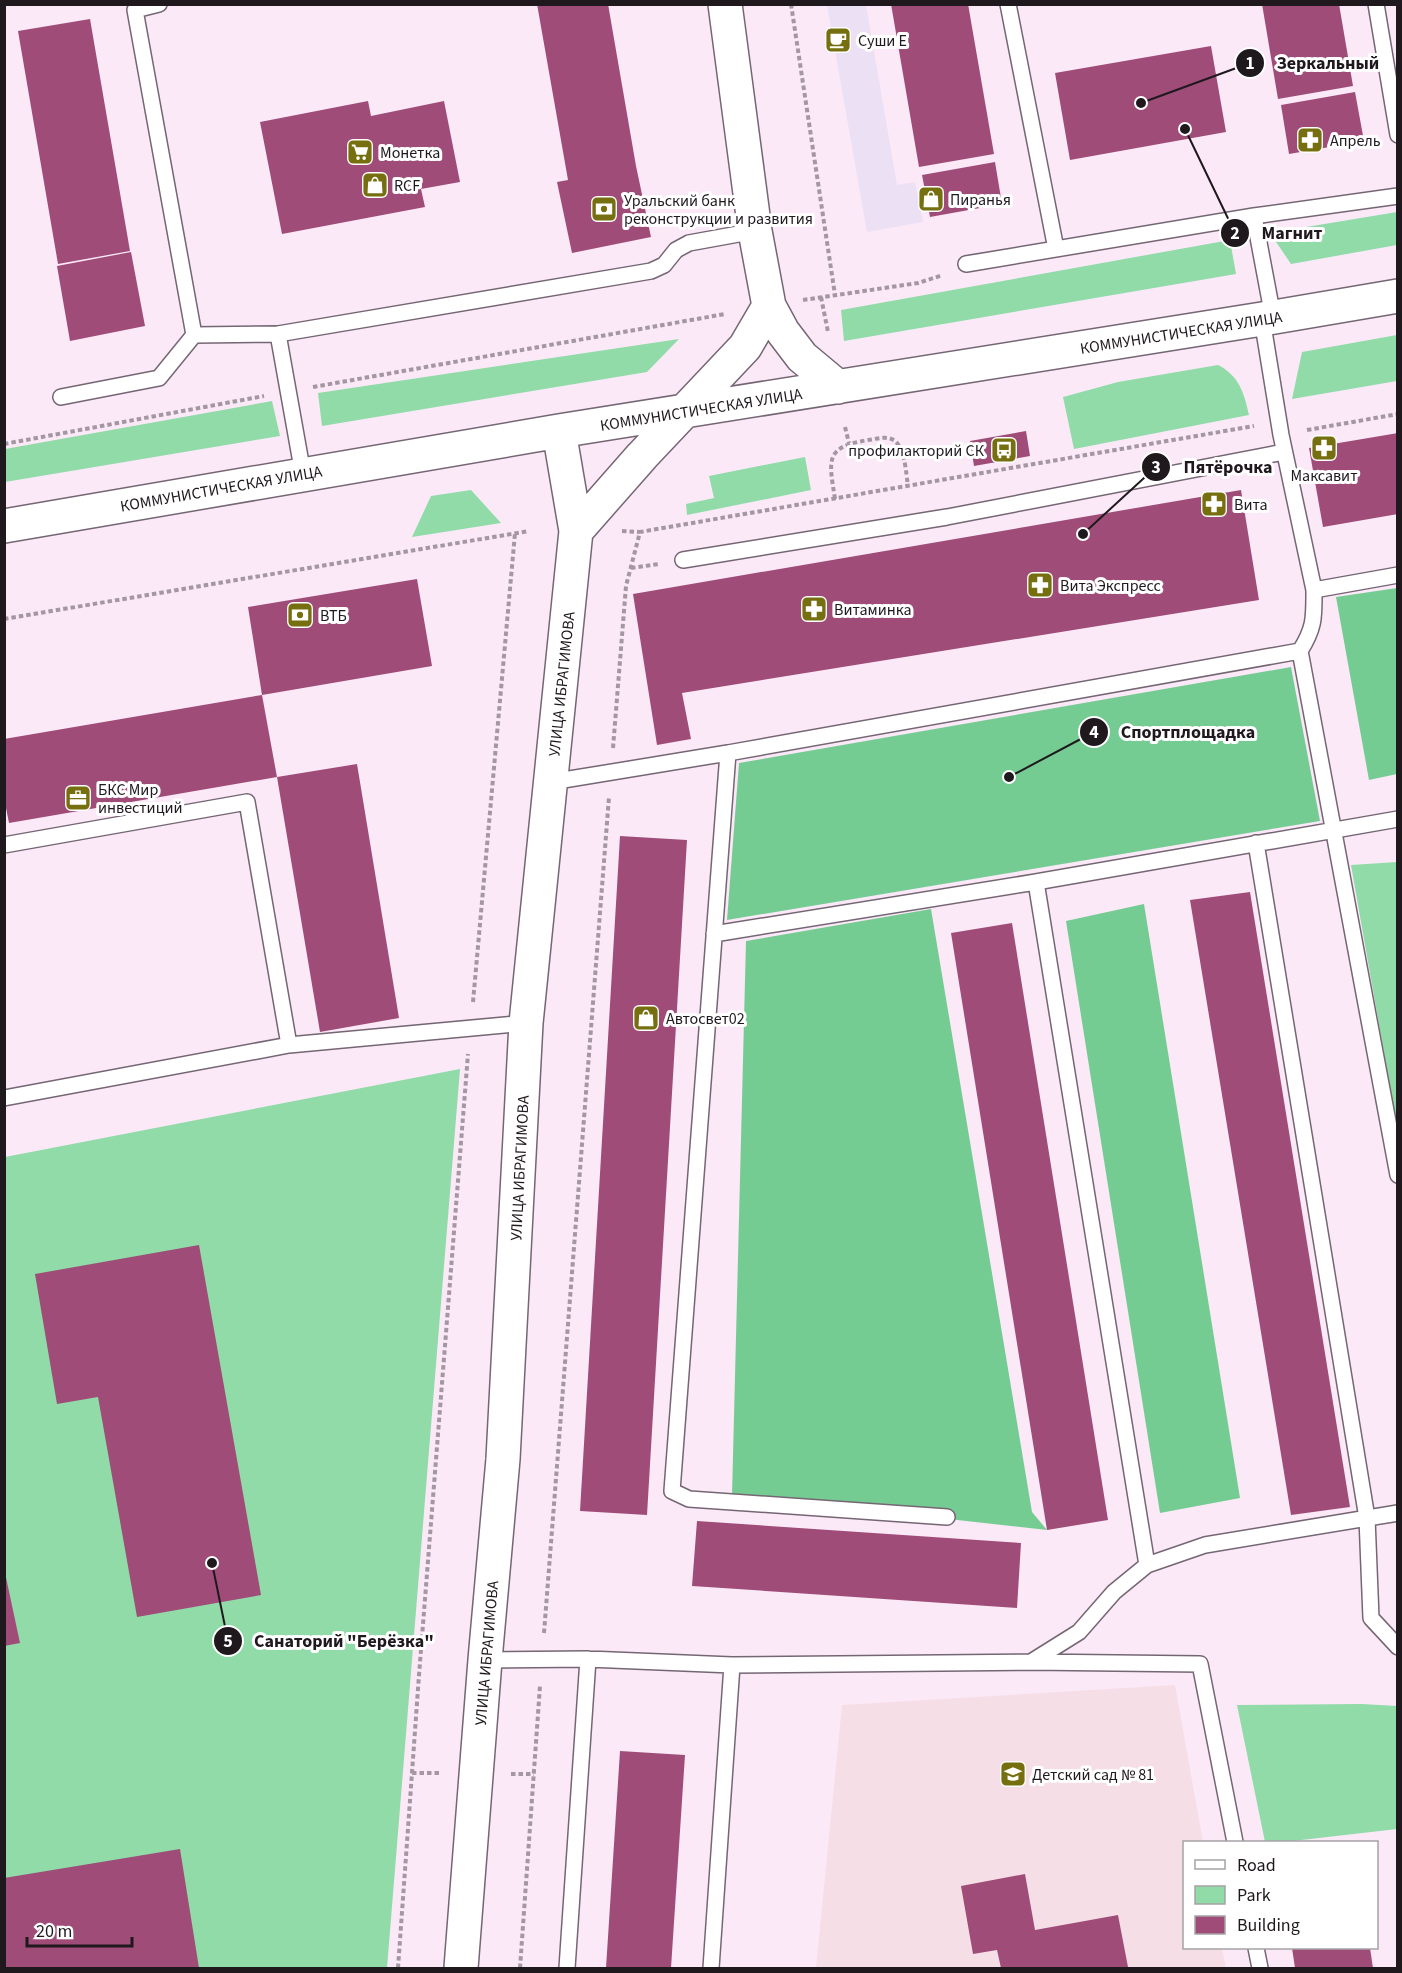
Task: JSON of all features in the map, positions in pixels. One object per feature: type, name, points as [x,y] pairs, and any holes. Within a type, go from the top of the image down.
[{"type":"main road","points":[[725,4],[754,231],[784,304],[783,332],[802,357],[838,387]]},
{"type":"main road","name":"КОММУНИСТИЧЕСКАЯ УЛИЦА","points":[[4,526],[559,431],[1398,296]]},
{"type":"main road","points":[[576,531],[642,456],[686,412],[784,304]]},
{"type":"main road","name":"УЛИЦА ИБРАГИМОВА","points":[[461,1968],[503,1459],[526,1023],[576,531],[559,431]]},
{"type":"lane","points":[[61,397],[159,378],[194,335],[135,10],[159,4]]},
{"type":"lane","points":[[1008,4],[1056,249]]},
{"type":"lane","points":[[1376,4],[1398,135]]},
{"type":"lane","points":[[966,264],[1254,216],[1398,195]]},
{"type":"lane","points":[[1254,216],[1281,435],[1314,590],[1311,634],[1300,651],[1398,1175]]},
{"type":"lane","points":[[194,335],[278,334],[651,271],[664,265],[676,250],[689,243],[754,231]]},
{"type":"lane","points":[[278,334],[303,474]]},
{"type":"lane","points":[[683,560],[958,514],[1284,452]]},
{"type":"lane","points":[[1314,590],[1398,575]]},
{"type":"lane","points":[[551,782],[728,753],[1300,651]]},
{"type":"lane","points":[[728,753],[672,1491],[689,1499],[947,1517]]},
{"type":"lane","points":[[4,845],[247,802],[289,1045]]},
{"type":"lane","points":[[714,934],[1036,882],[1398,819]]},
{"type":"lane","points":[[1256,843],[1367,1518],[1371,1618],[1398,1647]]},
{"type":"lane","points":[[1036,882],[1147,1565]]},
{"type":"lane","points":[[4,1098],[289,1045],[526,1023]]},
{"type":"lane","points":[[1031,1662],[1079,1632],[1114,1592],[1147,1565],[1205,1545],[1398,1513]]},
{"type":"lane","points":[[485,1660],[588,1659],[732,1665],[1031,1662],[1200,1664],[1235,1841]]},
{"type":"lane","points":[[567,1968],[588,1659]]},
{"type":"lane","points":[[711,1968],[732,1665]]},
{"type":"lane","points":[[1256,1949],[1260,1968]]},
{"type":"path","points":[[790,4],[835,295]]},
{"type":"path","points":[[784,304],[918,283],[944,275],[966,264]]},
{"type":"path","points":[[821,297],[828,336]]},
{"type":"path","points":[[4,444],[725,314]]},
{"type":"path","points":[[1281,435],[1398,414]]},
{"type":"path","points":[[845,427],[849,443]]},
{"type":"path","points":[[835,499],[829,465],[835,451],[849,443],[888,437],[897,442],[902,453],[908,486]]},
{"type":"path","points":[[4,619],[529,531]]},
{"type":"path","points":[[618,531],[640,532]]},
{"type":"path","points":[[398,1968],[471,1028],[515,533]]},
{"type":"path","points":[[412,1773],[446,1773]]},
{"type":"path","points":[[507,1774],[534,1774]]},
{"type":"shaded area","points":[[827,5],[866,5],[897,185],[915,182],[923,222],[867,232]]},
{"type":"shaded area","name":"Детский сад № 81","points":[[1175,1685],[1203,1841],[1183,1841],[1183,1949],[1222,1949],[1226,1968],[816,1968],[842,1705]]},
{"type":"green space","points":[[1397,212],[1397,245],[1291,264],[1270,233]]},
{"type":"green space","points":[[1230,240],[1236,274],[844,341],[841,310]]},
{"type":"green space","points":[[1397,335],[1397,381],[1292,399],[1302,352]]},
{"type":"green space","points":[[679,339],[647,372],[322,426],[318,393]]},
{"type":"green space","points":[[1218,365],[1231,374],[1240,386],[1249,415],[1074,449],[1063,397],[1118,382]]},
{"type":"green space","points":[[272,401],[280,436],[5,482],[5,449]]},
{"type":"green space","points":[[805,457],[811,490],[687,515],[686,504],[714,498],[709,476]]},
{"type":"green space","points":[[471,490],[501,523],[412,537],[431,496]]},
{"type":"green space","points":[[1397,588],[1397,774],[1369,780],[1336,597]]},
{"type":"green space","points":[[1291,667],[1320,821],[727,920],[739,763]]},
{"type":"green space","points":[[1398,862],[1397,1127],[1351,865]]},
{"type":"green space","points":[[1144,904],[1240,1498],[1160,1513],[1066,921]]},
{"type":"green space","points":[[931,909],[1032,1512],[1047,1530],[732,1495],[746,941]]},
{"type":"green space","points":[[460,1069],[387,1968],[5,1968],[5,1157]]},
{"type":"green space","points":[[1237,1705],[1397,1706],[1397,1829],[1293,1841],[1265,1841]]},
{"type":"building","points":[[537,4],[608,4],[636,166],[651,237],[572,253],[557,182],[568,180]]},
{"type":"building","points":[[891,4],[968,4],[994,154],[919,167]]},
{"type":"building","points":[[1262,4],[1339,4],[1353,86],[1278,99]]},
{"type":"building","points":[[90,19],[130,251],[58,264],[18,31]]},
{"type":"building","points":[[1211,46],[1226,132],[1070,160],[1055,73]]},
{"type":"building","points":[[1355,92],[1364,141],[1289,154],[1281,105]]},
{"type":"building","name":"Монетка","points":[[368,101],[371,116],[444,101],[460,182],[421,189],[425,207],[282,234],[260,122]]},
{"type":"building","points":[[995,162],[1002,204],[930,217],[922,175]]},
{"type":"building","points":[[131,252],[145,326],[70,341],[57,266]]},
{"type":"building","points":[[1026,431],[1030,456],[974,466],[970,441]]},
{"type":"building","points":[[1398,433],[1398,514],[1323,527],[1309,448]]},
{"type":"building","points":[[1241,490],[1259,600],[682,693],[691,739],[657,745],[633,594]]},
{"type":"building","points":[[417,579],[432,666],[262,695],[248,607]]},
{"type":"building","points":[[262,695],[277,777],[9,823],[4,798],[4,739]]},
{"type":"building","points":[[357,764],[399,1018],[320,1032],[277,777]]},
{"type":"building","points":[[620,836],[687,840],[647,1515],[580,1511]]},
{"type":"building","points":[[1250,892],[1350,1507],[1291,1515],[1190,900]]},
{"type":"building","points":[[1012,923],[1108,1520],[1047,1530],[951,933]]},
{"type":"building","points":[[199,1245],[261,1595],[137,1617],[98,1397],[57,1404],[35,1274]]},
{"type":"building","points":[[697,1521],[1021,1543],[1017,1608],[692,1586]]},
{"type":"building","points":[[4,1568],[20,1643],[4,1646]]},
{"type":"building","points":[[620,1751],[685,1755],[671,1968],[606,1968]]},
{"type":"building","points":[[180,1849],[199,1968],[4,1968],[4,1878]]},
{"type":"building","points":[[1025,1874],[1035,1930],[1118,1915],[1128,1967],[1001,1968],[997,1950],[973,1954],[961,1886]]},
{"type":"building","points":[[1292,1949],[1370,1949],[1373,1968],[1295,1968]]},
{"type":"place","name":"Суши Е","points":[[838,40]]},
{"type":"place","name":"Зеркальный","points":[[1141,103]]},
{"type":"place","name":"Магнит","points":[[1185,129]]},
{"type":"place","name":"Апрель","points":[[1310,140]]},
{"type":"place","name":"Монетка","points":[[360,152]]},
{"type":"place","name":"RCF","points":[[375,185]]},
{"type":"place","name":"Пиранья","points":[[931,199]]},
{"type":"place","name":"Уральский банк реконструкции и развития","points":[[604,209]]},
{"type":"place","name":"Максавит","points":[[1324,448]]},
{"type":"place","name":"профилакторий СК","points":[[1004,450]]},
{"type":"place","name":"Вита","points":[[1214,504]]},
{"type":"place","name":"Пятёрочка","points":[[1083,534]]},
{"type":"place","name":"Вита Экспресс","points":[[1040,585]]},
{"type":"place","name":"Витаминка","points":[[814,609]]},
{"type":"place","name":"ВТБ","points":[[300,615]]},
{"type":"place","name":"Спортплощадка","points":[[1009,777]]},
{"type":"place","name":"БКС Мир инвестиций","points":[[78,798]]},
{"type":"place","name":"Автосвет02","points":[[646,1018]]},
{"type":"place","name":"Санаторий \"Берёзка\"","points":[[212,1563]]},
{"type":"place","name":"Детский сад № 81","points":[[1013,1774]]}]
